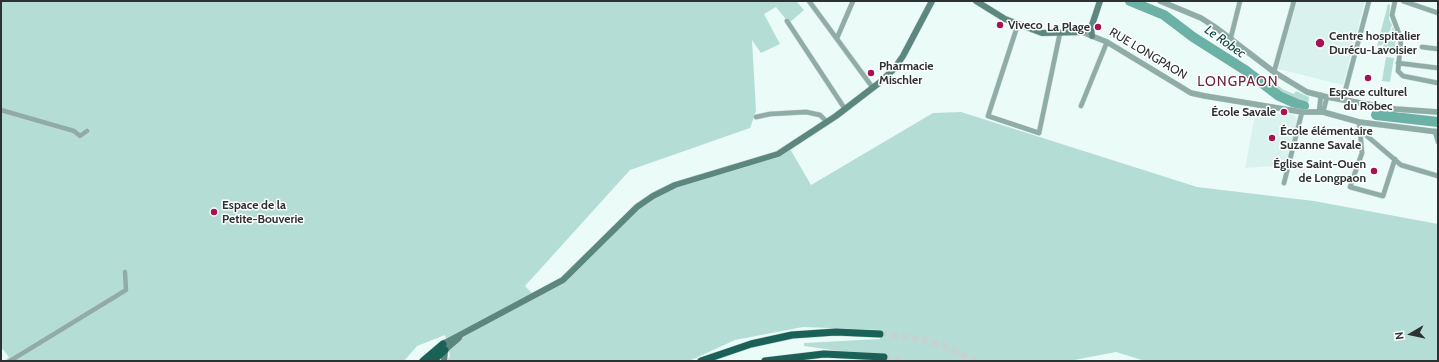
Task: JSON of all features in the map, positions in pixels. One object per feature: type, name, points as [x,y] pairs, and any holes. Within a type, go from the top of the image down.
[{"type":"highway","points":[[701,361],[751,344],[792,335],[836,332],[880,334]]},
{"type":"highway","points":[[423,361],[444,347]]},
{"type":"highway","points":[[433,361],[444,347]]},
{"type":"highway","points":[[765,361],[824,354],[884,358]]},
{"type":"main road","points":[[444,361],[444,347],[468,331],[563,280],[575,270],[637,208],[658,193],[675,185],[778,154],[845,109],[890,73],[898,63],[932,1]]},
{"type":"main road","points":[[976,1],[1005,19],[1042,33],[1082,32],[1091,28]]},
{"type":"main road","points":[[1092,36],[1091,28],[1100,1]]},
{"type":"street","points":[[809,1],[873,88]]},
{"type":"street","points":[[837,38],[853,1]]},
{"type":"street","points":[[1160,1],[1200,18],[1231,38],[1249,54],[1274,72],[1307,92],[1395,109],[1438,112]]},
{"type":"street","points":[[1231,38],[1240,1]]},
{"type":"street","points":[[1274,72],[1294,1]]},
{"type":"street","points":[[1343,99],[1370,1]]},
{"type":"street","points":[[1395,1],[1392,18],[1400,35],[1398,71],[1403,76],[1438,83]]},
{"type":"street","points":[[1403,1],[1438,13]]},
{"type":"street","points":[[787,21],[845,109]]},
{"type":"street","points":[[1018,24],[988,116],[1038,133],[1060,33]]},
{"type":"street","name":"RUE LONGPAON","points":[[1082,32],[1107,42],[1191,93],[1218,99],[1302,112],[1321,112],[1359,122],[1436,132]]},
{"type":"street","points":[[1080,106],[1107,42]]},
{"type":"street","points":[[1422,47],[1438,49]]},
{"type":"street","points":[[1398,62],[1438,68]]},
{"type":"street","points":[[1321,112],[1324,96]]},
{"type":"street","points":[[1,110],[74,131],[80,136],[87,131]]},
{"type":"street","points":[[756,117],[770,114],[806,112],[820,115],[827,122]]},
{"type":"street","points":[[1284,183],[1302,112]]},
{"type":"street","points":[[1359,122],[1362,153],[1350,187],[1384,196],[1395,159]]},
{"type":"street","points":[[1360,130],[1401,165],[1438,176]]},
{"type":"street","points":[[1436,132],[1438,142]]},
{"type":"street","points":[[10,361],[126,290],[125,272]]},
{"type":"shaded area","name":"Centre hospitalier Durécu-Lavoisier","points":[[1297,1],[1365,1],[1343,85],[1278,69]]},
{"type":"shaded area","name":"École élémentaire Suzanne Savale","points":[[1256,110],[1294,115],[1296,119],[1299,119],[1286,168],[1275,166],[1245,168]]},
{"type":"green space","points":[[1,1],[796,1],[804,10],[789,23],[776,7],[764,14],[780,44],[761,53],[752,40],[756,111],[750,128],[630,170],[525,286],[534,295],[567,276],[608,234],[663,190],[746,167],[789,147],[811,185],[933,113],[961,112],[1197,187],[1314,201],[1438,224],[1438,361],[1145,361],[1116,352],[1069,361],[884,361],[885,354],[840,351],[804,346],[804,343],[880,339],[880,330],[803,327],[735,340],[689,361],[447,361],[450,356],[445,335],[417,346],[404,361],[4,361],[9,357],[1,347]]},
{"type":"green space","points":[[1388,4],[1390,5],[1389,19],[1392,25],[1386,40],[1382,45],[1377,46]]},
{"type":"green space","points":[[1393,27],[1396,38],[1394,55],[1387,54],[1383,46]]},
{"type":"green space","points":[[1386,57],[1394,58],[1390,82],[1382,81]]},
{"type":"green space","points":[[1270,80],[1284,90],[1294,94],[1296,91],[1309,97],[1308,105],[1297,104],[1279,95],[1266,85]]},
{"type":"waterway","name":"Le Robec","points":[[1130,1],[1164,15],[1193,37],[1245,70],[1279,96],[1304,106]]},
{"type":"waterway","name":"Le Robec","points":[[1376,115],[1438,122]]},
{"type":"tunnel","points":[[880,334],[921,339],[942,345],[977,361]]},
{"type":"tunnel","points":[[884,357],[906,361]]},
{"type":"place","name":"Viveco","points":[[1000,25]]},
{"type":"place","name":"La Plage","points":[[1098,27]]},
{"type":"place","name":"Centre hospitalier Durécu-Lavoisier","points":[[1320,43]]},
{"type":"place","name":"Pharmacie Mischler","points":[[871,73]]},
{"type":"place","name":"Espace culturel du Robec","points":[[1368,78]]},
{"type":"place","name":"École Savale","points":[[1284,112]]},
{"type":"place","name":"École élémentaire Suzanne Savale","points":[[1272,138]]},
{"type":"place","name":"Église Saint-Ouen de Longpaon","points":[[1374,171]]},
{"type":"place","name":"Espace de la Petite-Bouverie","points":[[214,212]]},
{"type":"district","name":"LONGPAON","points":[[1238,82]]}]
